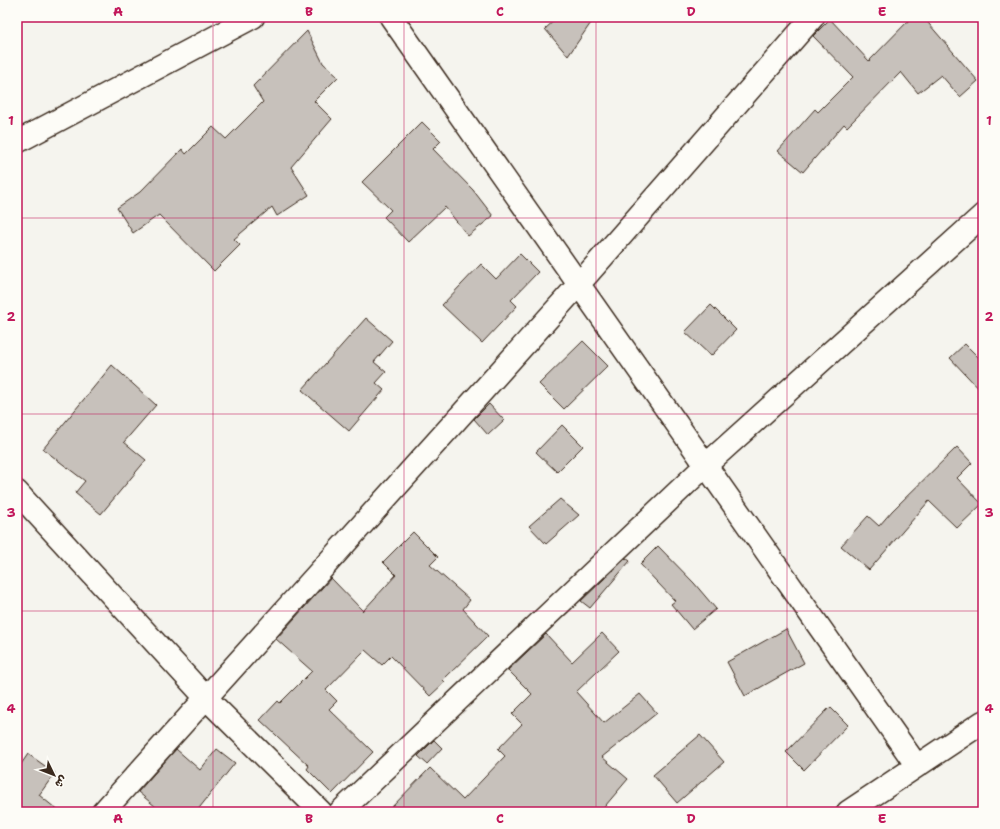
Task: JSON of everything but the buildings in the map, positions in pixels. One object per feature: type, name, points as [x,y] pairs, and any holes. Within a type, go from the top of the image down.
[{"type":"street","points":[[17,142],[253,17]]},
{"type":"street","points":[[391,17],[917,766]]},
{"type":"street","points":[[103,812],[579,284],[813,17]]},
{"type":"street","points":[[340,812],[706,465],[983,215]]},
{"type":"street","points":[[17,492],[206,698],[321,812]]},
{"type":"street","points":[[848,812],[983,722]]}]
